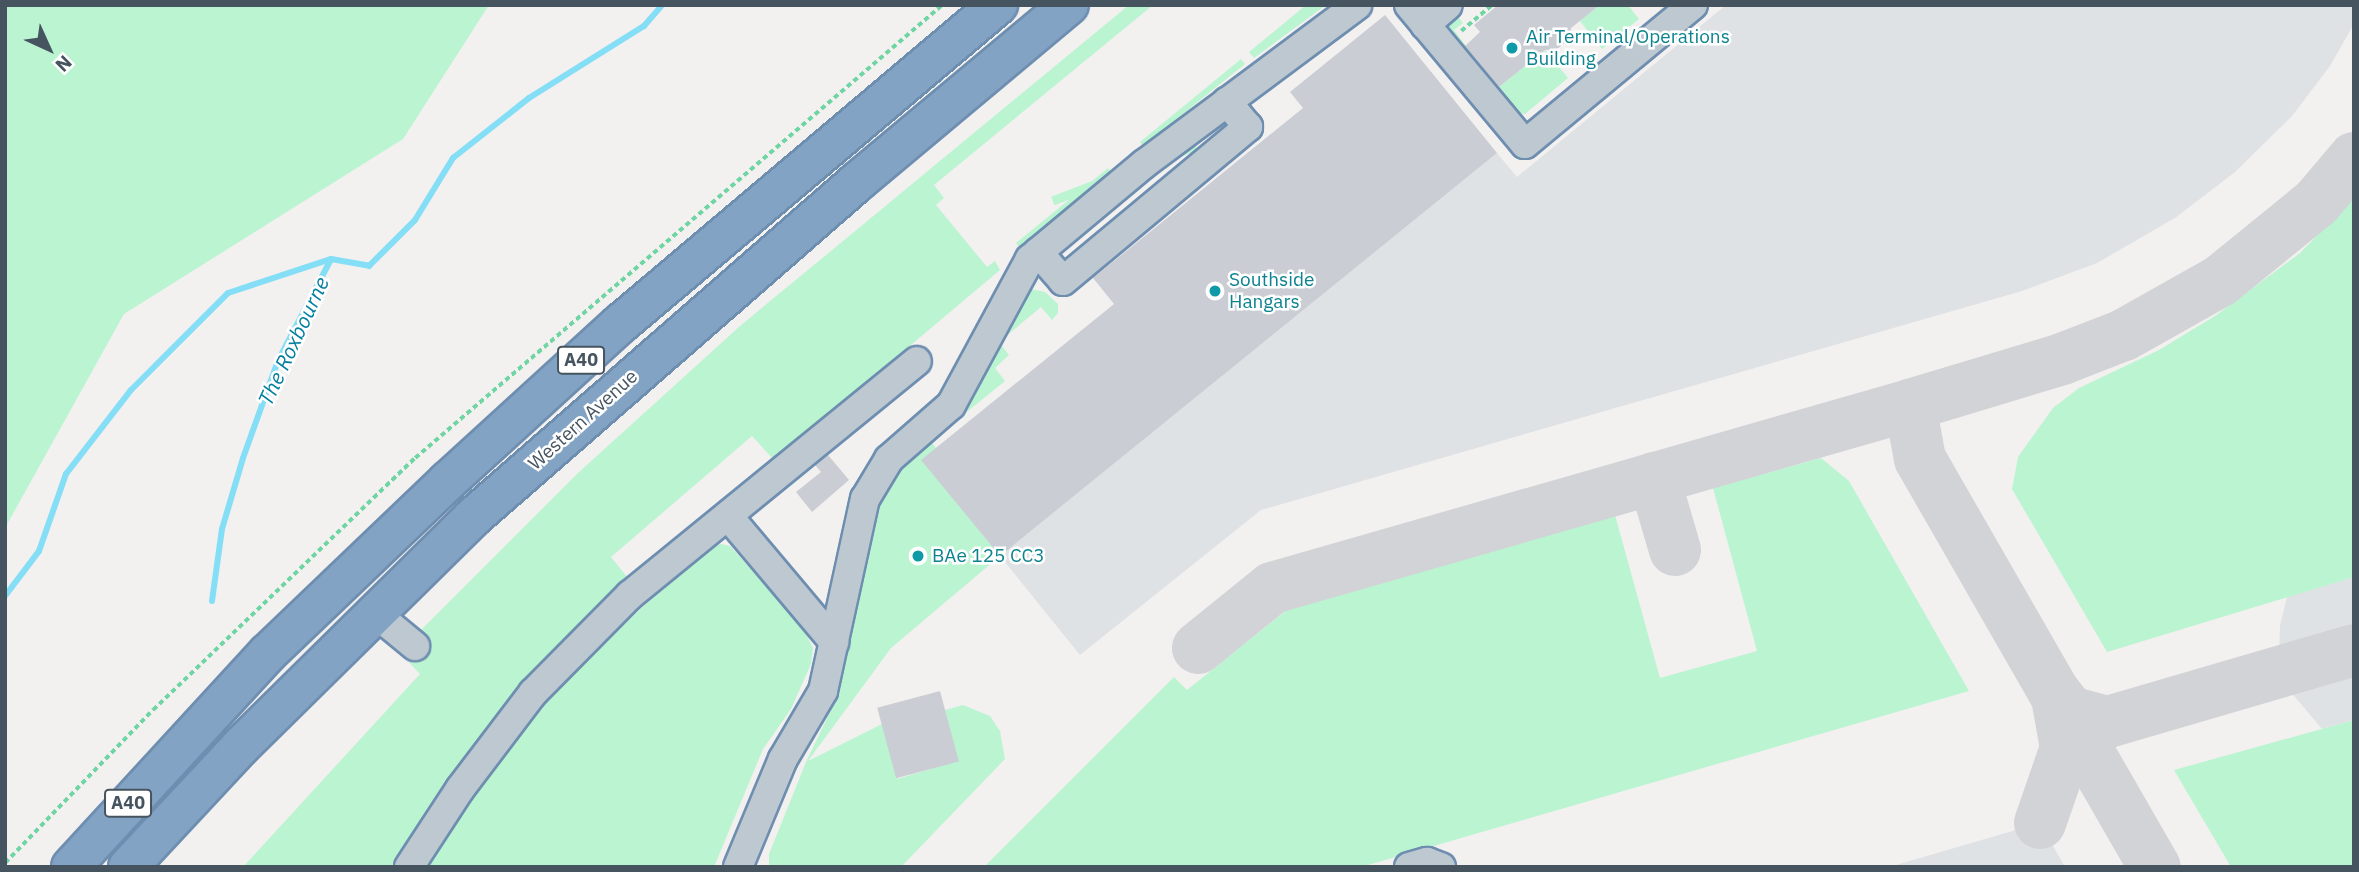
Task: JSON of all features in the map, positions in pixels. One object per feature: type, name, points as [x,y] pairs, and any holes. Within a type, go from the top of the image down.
[{"type":"highway","name":"A40","points":[[71,867],[185,739],[448,481],[620,324],[998,5]]},
{"type":"highway","name":"Western Avenue","points":[[128,867],[375,613],[472,518],[651,360],[1069,5]]},
{"type":"highway","points":[[47,867],[185,739]]},
{"type":"highway","points":[[134,867],[159,833]]},
{"type":"street","points":[[738,867],[783,760],[823,691],[858,521],[875,478],[950,405],[1026,266],[1038,252],[1227,102],[1357,5]]},
{"type":"street","points":[[1448,5],[1417,15],[1525,144],[1693,5]]},
{"type":"street","points":[[1038,252],[1063,281],[1248,127],[1227,102]]},
{"type":"street","points":[[409,867],[460,789],[533,693],[630,596],[917,361]]},
{"type":"street","points":[[728,516],[834,642]]},
{"type":"street","points":[[375,613],[415,646]]},
{"type":"street","points":[[1409,867],[1427,862],[1441,867]]},
{"type":"path","points":[[5,863],[153,710],[415,458],[942,5]]},
{"type":"path","points":[[1460,32],[1492,5]]},
{"type":"shaded area","points":[[1726,5],[2354,5],[2354,24],[2330,66],[2292,116],[2235,172],[2175,218],[2097,263],[2022,291],[1261,510],[1080,655],[1000,556],[1497,153],[1517,177]]},
{"type":"shaded area","points":[[2354,577],[2354,720],[2322,729],[2289,690],[2279,658],[2280,625],[2287,597]]},
{"type":"shaded area","points":[[2040,823],[2065,867],[1889,867]]},
{"type":"green space","points":[[5,5],[489,5],[403,139],[124,314],[5,528]]},
{"type":"green space","points":[[1129,5],[1153,5],[934,185],[944,198],[936,205],[987,267],[995,261],[1000,270],[893,360],[849,405],[774,460],[752,436],[611,557],[632,583],[515,700],[470,752],[394,867],[243,867],[420,674],[399,652],[578,473],[740,326]]},
{"type":"green space","points":[[1306,5],[1326,5],[1254,58],[1249,52]]},
{"type":"green space","points":[[1600,5],[1628,5],[1639,19],[1602,49],[1580,21]]},
{"type":"green space","points":[[1455,13],[1463,23],[1454,30],[1498,88],[1545,50],[1568,78],[1525,114],[1517,113],[1443,24]]},
{"type":"green space","points":[[1241,59],[1245,64],[1143,146],[1140,142]]},
{"type":"green space","points":[[1194,142],[1197,150],[1054,205],[1051,197]]},
{"type":"green space","points":[[1108,168],[1111,172],[1020,248],[1016,243]]},
{"type":"green space","points":[[2354,198],[2354,577],[2107,652],[2012,489],[2018,457],[2053,408],[2079,388],[2159,350],[2215,316],[2300,253]]},
{"type":"green space","points":[[1026,288],[1045,292],[1058,304],[1058,313],[1052,320],[1041,307],[999,342],[1009,355],[995,368],[1005,381],[931,441],[936,448],[922,460],[1000,556],[891,648],[808,761],[882,724],[897,779],[958,761],[945,710],[963,705],[990,716],[1000,731],[1005,759],[901,867],[769,867],[769,854],[806,762],[831,710],[879,496]]},
{"type":"green space","points":[[1821,458],[1849,481],[1969,691],[1361,867],[984,867],[1174,677],[1187,690],[1288,609],[1615,515],[1660,678],[1757,651],[1713,488]]},
{"type":"green space","points":[[721,544],[730,546],[802,626],[813,648],[811,664],[791,709],[763,749],[714,867],[424,867],[469,795],[543,700],[706,548]]},
{"type":"green space","points":[[2354,720],[2354,867],[2231,867],[2174,770]]},
{"type":"building","name":"Air Terminal/Operations Building","points":[[1498,5],[1600,5],[1571,28],[1570,39],[1556,50],[1545,50],[1499,87],[1465,46],[1480,32],[1474,25]]},
{"type":"building","name":"Southside Hangars","points":[[1385,15],[1497,153],[1000,556],[921,460],[1114,304],[1093,278],[1303,108],[1290,92]]},
{"type":"building","points":[[828,455],[849,480],[812,512],[796,492],[821,472],[815,465]]},
{"type":"building","points":[[940,691],[959,762],[896,778],[877,708]]},
{"type":"waterway","name":"The Roxbourne","points":[[212,601],[222,529],[243,458],[278,361],[331,259],[369,266],[415,220],[453,158],[529,98],[644,26],[662,5]]},
{"type":"waterway","points":[[5,596],[39,551],[66,474],[131,390],[228,293],[331,259]]},
{"type":"taxiway","points":[[1198,648],[1272,588],[1910,405],[2062,359],[2124,335],[2220,281],[2316,203],[2354,158]]},
{"type":"taxiway","points":[[1910,405],[1920,459],[2155,867]]},
{"type":"taxiway","points":[[1654,478],[1675,550]]},
{"type":"taxiway","points":[[2055,693],[2070,712],[2108,722],[2354,650]]},
{"type":"taxiway","points":[[2040,823],[2066,748],[2058,703]]},
{"type":"place","name":"Air Terminal/Operations Building","points":[[1512,48]]},
{"type":"place","name":"Southside Hangars","points":[[1215,291]]},
{"type":"place","name":"BAe 125 CC3","points":[[918,556]]}]
